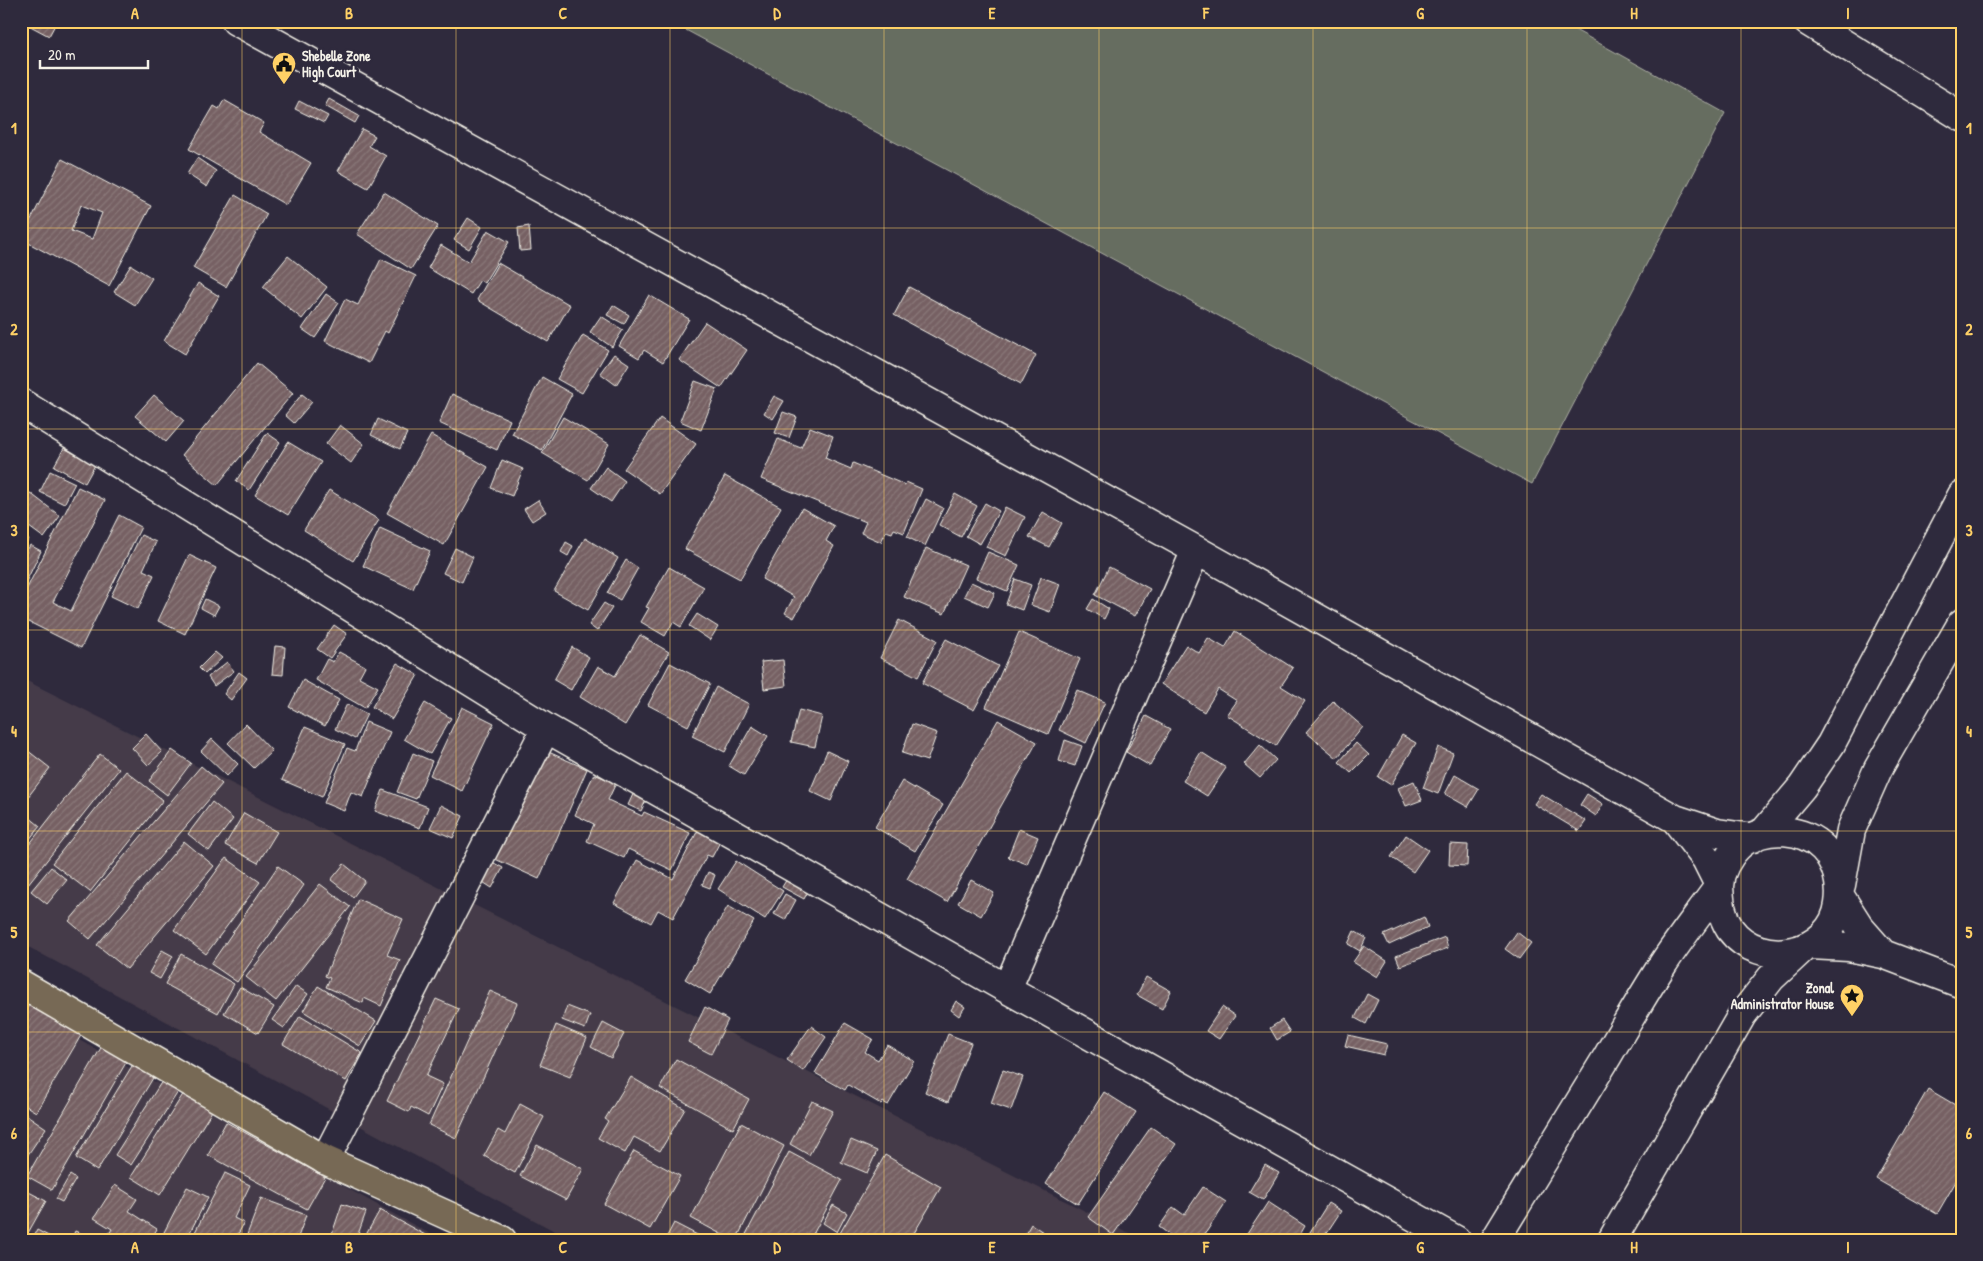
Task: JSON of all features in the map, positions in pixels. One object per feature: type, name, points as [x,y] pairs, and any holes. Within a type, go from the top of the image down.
[{"type":"main road","points":[[21,984],[325,1160],[502,1240]]},
{"type":"street","points":[[236,21],[1196,550],[1675,819],[1717,833],[1759,835],[1785,831],[1805,836],[1822,848],[1835,865],[1840,890],[1861,929],[1883,954]]},
{"type":"street","points":[[1807,21],[1962,117]]},
{"type":"street","points":[[21,403],[546,728],[1456,1240]]},
{"type":"street","points":[[1962,495],[1831,744],[1802,787],[1759,835],[1745,841],[1730,856],[1721,874],[1719,886],[1722,912],[1731,930],[1745,943],[1763,951],[1782,954],[1806,947],[1849,947],[1883,954],[1962,984]]},
{"type":"street","points":[[1007,989],[1196,550]]},
{"type":"street","points":[[1612,1240],[1742,1015],[1771,978],[1806,947],[1818,940],[1831,925],[1839,906],[1840,890],[1851,830],[1870,786],[1962,623]]},
{"type":"street","points":[[325,1160],[546,728]]},
{"type":"street","points":[[1675,819],[1706,859],[1719,886]]},
{"type":"street","points":[[1495,1240],[1662,966],[1695,917],[1719,886]]},
{"type":"shaded area","points":[[21,678],[1143,1240],[571,1240],[21,943]]},
{"type":"shaded area","points":[[21,1008],[441,1240],[45,1240],[21,1227]]},
{"type":"green space","points":[[669,21],[1559,21],[1725,113],[1532,484]]},
{"type":"building","points":[[21,21],[57,21],[49,36]]},
{"type":"building","points":[[329,99],[359,116],[355,123],[325,106]]},
{"type":"building","points":[[224,100],[264,123],[259,132],[311,163],[286,205],[189,149],[214,106],[219,109]]},
{"type":"building","points":[[299,101],[328,116],[324,123],[295,109]]},
{"type":"building","points":[[362,129],[375,136],[369,146],[386,156],[368,188],[338,171]]},
{"type":"building","points":[[197,158],[216,171],[207,187],[187,174]]},
{"type":"building","points":[[62,159],[151,206],[109,286],[21,239]],"holes":[[[81,205],[102,213],[92,239],[71,231]]]},
{"type":"building","points":[[384,192],[438,226],[411,269],[357,234]]},
{"type":"building","points":[[235,195],[267,214],[226,287],[193,268]]},
{"type":"building","points":[[468,218],[482,227],[469,249],[454,240]]},
{"type":"building","points":[[529,226],[531,250],[520,251],[518,228]]},
{"type":"building","points":[[488,230],[509,242],[484,283],[480,280],[471,294],[428,268],[441,245],[469,262]]},
{"type":"building","points":[[288,256],[327,287],[302,319],[263,287]]},
{"type":"building","points":[[381,259],[416,276],[388,333],[385,331],[369,363],[325,341],[345,299],[358,305]]},
{"type":"building","points":[[498,263],[570,305],[548,342],[477,300]]},
{"type":"building","points":[[131,265],[152,278],[135,305],[114,292]]},
{"type":"building","points":[[198,283],[219,296],[185,354],[164,341]]},
{"type":"building","points":[[909,287],[1036,355],[1021,384],[894,315]]},
{"type":"building","points":[[326,294],[339,303],[315,338],[302,329]]},
{"type":"building","points":[[649,295],[689,319],[663,362],[644,350],[639,358],[619,346]]},
{"type":"building","points":[[613,305],[629,315],[624,324],[607,315]]},
{"type":"building","points":[[601,316],[623,330],[612,347],[590,332]]},
{"type":"building","points":[[705,322],[747,350],[721,388],[679,360]]},
{"type":"building","points":[[583,335],[608,350],[582,393],[557,379]]},
{"type":"building","points":[[614,354],[629,364],[616,385],[600,373]]},
{"type":"building","points":[[257,363],[293,393],[217,485],[182,455]]},
{"type":"building","points":[[542,377],[572,394],[542,450],[512,434]]},
{"type":"building","points":[[695,381],[717,389],[701,430],[680,421]]},
{"type":"building","points":[[302,394],[312,402],[294,423],[285,415]]},
{"type":"building","points":[[452,394],[510,420],[497,450],[439,423]]},
{"type":"building","points":[[154,395],[184,421],[166,442],[135,416]]},
{"type":"building","points":[[774,396],[784,401],[773,419],[764,413]]},
{"type":"building","points":[[783,412],[797,417],[789,438],[775,433]]},
{"type":"building","points":[[563,417],[609,444],[588,480],[542,453]]},
{"type":"building","points":[[660,418],[696,444],[660,494],[624,469]]},
{"type":"building","points":[[378,419],[407,433],[400,449],[371,435]]},
{"type":"building","points":[[340,425],[364,444],[351,463],[326,444]]},
{"type":"building","points":[[810,427],[833,436],[825,458],[851,469],[853,463],[905,485],[906,482],[922,489],[904,533],[894,529],[892,533],[886,531],[881,542],[861,533],[866,522],[761,479],[778,439],[801,448]]},
{"type":"building","points":[[267,433],[280,442],[249,490],[236,481]]},
{"type":"building","points":[[431,435],[488,467],[444,545],[387,513]]},
{"type":"building","points":[[288,442],[321,462],[288,515],[255,495]]},
{"type":"building","points":[[64,448],[95,465],[85,483],[54,466]]},
{"type":"building","points":[[502,460],[523,469],[512,496],[491,488]]},
{"type":"building","points":[[606,467],[625,481],[611,502],[591,488]]},
{"type":"building","points":[[50,471],[75,483],[64,504],[40,492]]},
{"type":"building","points":[[725,476],[781,507],[740,579],[685,549]]},
{"type":"building","points":[[21,486],[60,516],[44,538],[21,521]]},
{"type":"building","points":[[78,487],[105,500],[53,602],[71,611],[119,515],[141,527],[81,648],[21,618],[21,600]]},
{"type":"building","points":[[329,490],[379,520],[353,561],[304,530]]},
{"type":"building","points":[[955,494],[977,506],[961,537],[939,525]]},
{"type":"building","points":[[926,499],[943,508],[925,546],[907,537]]},
{"type":"building","points":[[538,500],[546,512],[532,521],[524,509]]},
{"type":"building","points":[[985,503],[999,511],[980,544],[966,536]]},
{"type":"building","points":[[1005,507],[1025,517],[1006,556],[986,547]]},
{"type":"building","points":[[802,508],[834,526],[826,541],[834,546],[794,618],[785,613],[794,597],[762,579]]},
{"type":"building","points":[[1043,512],[1062,523],[1049,547],[1029,537]]},
{"type":"building","points":[[380,528],[430,551],[413,589],[363,566]]},
{"type":"building","points":[[21,534],[29,539],[21,551]]},
{"type":"building","points":[[141,535],[156,542],[143,570],[154,575],[138,609],[111,596]]},
{"type":"building","points":[[585,538],[618,558],[588,610],[554,591]]},
{"type":"building","points":[[566,542],[573,546],[568,556],[561,552]]},
{"type":"building","points":[[30,545],[41,551],[21,592],[21,562]]},
{"type":"building","points":[[455,548],[473,557],[462,582],[443,573]]},
{"type":"building","points":[[926,548],[966,565],[944,614],[904,597]]},
{"type":"building","points":[[988,552],[1019,565],[1007,591],[976,578]]},
{"type":"building","points":[[189,555],[216,568],[185,634],[158,621]]},
{"type":"building","points":[[626,560],[638,568],[620,600],[607,593]]},
{"type":"building","points":[[669,567],[704,587],[681,627],[673,622],[665,636],[641,622],[649,608],[646,607]]},
{"type":"building","points":[[1109,567],[1150,589],[1135,616],[1095,595]]},
{"type":"building","points":[[1041,577],[1060,584],[1050,612],[1031,605]]},
{"type":"building","points":[[1015,579],[1031,585],[1022,610],[1006,604]]},
{"type":"building","points":[[971,582],[995,593],[988,607],[964,596]]},
{"type":"building","points":[[205,599],[219,606],[214,615],[201,608]]},
{"type":"building","points":[[1093,599],[1109,609],[1104,619],[1087,609]]},
{"type":"building","points":[[604,603],[612,608],[597,631],[589,625]]},
{"type":"building","points":[[697,614],[718,627],[710,640],[689,626]]},
{"type":"building","points":[[899,620],[937,640],[918,677],[880,658]]},
{"type":"building","points":[[334,625],[347,634],[330,658],[317,649]]},
{"type":"building","points":[[1235,631],[1293,668],[1281,686],[1305,701],[1276,746],[1227,715],[1237,701],[1218,689],[1204,712],[1161,684],[1186,645],[1199,653],[1208,638],[1225,648]]},
{"type":"building","points":[[1019,632],[1080,659],[1048,734],[986,707]]},
{"type":"building","points":[[640,635],[669,652],[625,725],[580,697],[598,666],[615,676]]},
{"type":"building","points":[[946,639],[998,666],[974,710],[922,683]]},
{"type":"building","points":[[275,646],[285,647],[283,675],[272,674]]},
{"type":"building","points":[[572,647],[589,657],[571,690],[554,680]]},
{"type":"building","points":[[215,652],[222,658],[205,674],[199,668]]},
{"type":"building","points":[[339,652],[365,666],[359,677],[378,687],[365,708],[316,680],[327,659],[333,662]]},
{"type":"building","points":[[783,660],[786,686],[764,689],[761,662]]},
{"type":"building","points":[[227,662],[234,671],[214,686],[208,677]]},
{"type":"building","points":[[397,663],[418,675],[392,719],[372,707]]},
{"type":"building","points":[[670,663],[710,684],[688,726],[648,705]]},
{"type":"building","points":[[239,672],[247,678],[231,700],[224,694]]},
{"type":"building","points":[[303,680],[339,700],[325,726],[289,707]]},
{"type":"building","points":[[716,687],[749,704],[725,752],[692,736]]},
{"type":"building","points":[[1077,690],[1105,702],[1086,743],[1059,730]]},
{"type":"building","points":[[1333,701],[1363,727],[1337,758],[1306,732]]},
{"type":"building","points":[[425,703],[451,718],[430,754],[404,739]]},
{"type":"building","points":[[347,704],[367,714],[355,739],[335,729]]},
{"type":"building","points":[[462,707],[494,723],[462,791],[430,775]]},
{"type":"building","points":[[799,710],[822,716],[815,747],[791,742]]},
{"type":"building","points":[[1146,716],[1170,729],[1150,766],[1126,752]]},
{"type":"building","points":[[998,720],[1037,742],[947,902],[907,879]]},
{"type":"building","points":[[366,722],[390,732],[363,797],[351,792],[344,811],[324,803],[347,748],[355,751]]},
{"type":"building","points":[[246,724],[272,751],[254,768],[228,743]]},
{"type":"building","points":[[912,724],[937,733],[927,761],[902,753]]},
{"type":"building","points":[[752,726],[768,736],[744,775],[729,766]]},
{"type":"building","points":[[305,727],[345,744],[322,797],[282,780]]},
{"type":"building","points":[[146,734],[162,752],[148,765],[132,748]]},
{"type":"building","points":[[1402,735],[1416,743],[1391,785],[1378,777]]},
{"type":"building","points":[[212,739],[238,764],[227,776],[201,751]]},
{"type":"building","points":[[1065,740],[1082,746],[1075,766],[1059,761]]},
{"type":"building","points":[[1356,743],[1369,755],[1351,773],[1339,762]]},
{"type":"building","points":[[1260,745],[1276,760],[1260,778],[1244,764]]},
{"type":"building","points":[[1438,747],[1453,753],[1438,794],[1423,788]]},
{"type":"building","points":[[27,750],[50,768],[21,806],[21,758]]},
{"type":"building","points":[[172,750],[191,763],[167,795],[149,781]]},
{"type":"building","points":[[544,750],[587,769],[539,879],[495,859]]},
{"type":"building","points":[[827,751],[848,761],[831,801],[810,791]]},
{"type":"building","points":[[1201,752],[1226,768],[1207,796],[1183,781]]},
{"type":"building","points":[[413,753],[432,761],[416,799],[397,792]]},
{"type":"building","points":[[100,754],[119,769],[24,889],[21,888],[21,855]]},
{"type":"building","points":[[201,766],[222,784],[90,939],[69,921]]},
{"type":"building","points":[[126,771],[163,800],[90,892],[52,863]]},
{"type":"building","points":[[594,774],[616,783],[608,800],[642,816],[644,812],[690,833],[672,870],[628,849],[624,858],[587,841],[594,824],[575,815]]},
{"type":"building","points":[[1455,775],[1479,789],[1468,807],[1445,794]]},
{"type":"building","points":[[902,781],[943,805],[915,851],[875,827]]},
{"type":"building","points":[[1414,781],[1422,800],[1406,806],[1398,788]]},
{"type":"building","points":[[383,790],[428,807],[420,828],[375,811]]},
{"type":"building","points":[[635,790],[648,796],[641,811],[628,805]]},
{"type":"building","points":[[1541,794],[1586,821],[1579,831],[1534,804]]},
{"type":"building","points":[[1587,794],[1603,804],[1596,816],[1580,805]]},
{"type":"building","points":[[212,802],[233,819],[209,851],[188,834]]},
{"type":"building","points":[[441,805],[463,816],[453,838],[430,828]]},
{"type":"building","points":[[23,812],[40,826],[21,850],[21,814]]},
{"type":"building","points":[[244,813],[277,832],[258,863],[225,845]]},
{"type":"building","points":[[700,826],[722,838],[712,857],[707,855],[673,918],[658,910],[651,923],[614,903],[637,860],[673,879]]},
{"type":"building","points":[[1019,829],[1038,837],[1027,864],[1008,857]]},
{"type":"building","points":[[1406,835],[1428,850],[1413,872],[1391,857]]},
{"type":"building","points":[[184,841],[214,866],[127,969],[97,945]]},
{"type":"building","points":[[1450,844],[1468,845],[1467,866],[1449,865]]},
{"type":"building","points":[[226,858],[260,882],[206,954],[174,930]]},
{"type":"building","points":[[485,858],[503,868],[492,888],[475,877]]},
{"type":"building","points":[[736,861],[783,891],[765,919],[718,889]]},
{"type":"building","points":[[344,864],[365,881],[353,897],[331,880]]},
{"type":"building","points":[[278,866],[304,885],[237,982],[211,964]]},
{"type":"building","points":[[51,867],[67,880],[47,904],[31,891]]},
{"type":"building","points":[[708,872],[715,875],[710,888],[702,885]]},
{"type":"building","points":[[790,874],[811,886],[804,899],[782,887]]},
{"type":"building","points":[[971,880],[994,893],[981,916],[958,903]]},
{"type":"building","points":[[320,884],[350,907],[276,1001],[246,977]]},
{"type":"building","points":[[785,894],[796,900],[785,920],[774,914]]},
{"type":"building","points":[[358,899],[403,919],[387,955],[400,960],[381,1006],[364,998],[363,1003],[326,987],[330,978],[325,976]]},
{"type":"building","points":[[728,906],[754,921],[710,994],[685,979]]},
{"type":"building","points":[[1424,917],[1428,927],[1389,945],[1384,935]]},
{"type":"building","points":[[1354,931],[1366,938],[1360,951],[1348,944]]},
{"type":"building","points":[[1517,932],[1531,943],[1519,959],[1505,949]]},
{"type":"building","points":[[1445,937],[1448,948],[1400,966],[1396,956]]},
{"type":"building","points":[[1364,946],[1387,961],[1377,977],[1353,962]]},
{"type":"building","points":[[162,950],[173,956],[160,979],[149,973]]},
{"type":"building","points":[[181,954],[234,984],[218,1013],[165,984]]},
{"type":"building","points":[[1146,977],[1171,991],[1162,1009],[1137,995]]},
{"type":"building","points":[[296,986],[308,994],[284,1028],[272,1020]]},
{"type":"building","points":[[318,986],[376,1021],[360,1046],[303,1011]]},
{"type":"building","points":[[240,987],[274,1007],[258,1033],[224,1013]]},
{"type":"building","points":[[490,991],[517,1003],[456,1138],[429,1125]]},
{"type":"building","points":[[1367,994],[1378,1000],[1366,1024],[1355,1018]]},
{"type":"building","points":[[436,999],[459,1009],[426,1076],[443,1084],[428,1116],[411,1107],[409,1112],[387,1101]]},
{"type":"building","points":[[31,1001],[83,1032],[36,1112],[21,1103],[21,1017]]},
{"type":"building","points":[[956,1001],[965,1007],[959,1016],[951,1010]]},
{"type":"building","points":[[567,1006],[590,1015],[585,1029],[562,1020]]},
{"type":"building","points":[[705,1007],[728,1020],[711,1054],[688,1042]]},
{"type":"building","points":[[1222,1007],[1235,1016],[1219,1039],[1206,1031]]},
{"type":"building","points":[[300,1016],[362,1053],[346,1081],[283,1044]]},
{"type":"building","points":[[1282,1020],[1290,1032],[1277,1040],[1270,1028]]},
{"type":"building","points":[[603,1023],[624,1034],[611,1058],[591,1047]]},
{"type":"building","points":[[845,1023],[873,1039],[865,1052],[878,1060],[887,1045],[914,1061],[888,1105],[883,1102],[881,1104],[848,1085],[845,1090],[815,1073]]},
{"type":"building","points":[[556,1025],[587,1038],[570,1077],[540,1065]]},
{"type":"building","points":[[811,1026],[826,1037],[803,1071],[787,1060]]},
{"type":"building","points":[[948,1034],[971,1043],[948,1102],[925,1092]]},
{"type":"building","points":[[1348,1035],[1387,1044],[1384,1055],[1345,1046]]},
{"type":"building","points":[[106,1039],[131,1054],[52,1190],[27,1176]]},
{"type":"building","points":[[138,1056],[159,1068],[97,1171],[76,1158]]},
{"type":"building","points":[[676,1059],[749,1099],[733,1129],[660,1088]]},
{"type":"building","points":[[1003,1070],[1023,1077],[1011,1110],[991,1103]]},
{"type":"building","points":[[631,1077],[685,1109],[660,1151],[634,1137],[625,1153],[598,1138],[608,1121],[605,1119]]},
{"type":"building","points":[[162,1081],[178,1092],[131,1165],[115,1155]]},
{"type":"building","points":[[187,1088],[215,1106],[160,1195],[131,1177]]},
{"type":"building","points":[[1928,1089],[1962,1109],[1962,1171],[1937,1214],[1876,1179]]},
{"type":"building","points":[[1104,1092],[1136,1112],[1078,1204],[1046,1184]]},
{"type":"building","points":[[812,1101],[833,1111],[809,1155],[790,1144]]},
{"type":"building","points":[[520,1104],[544,1117],[515,1173],[484,1156],[498,1130],[505,1134]]},
{"type":"building","points":[[21,1111],[46,1128],[27,1156],[21,1152]]},
{"type":"building","points":[[226,1122],[325,1177],[307,1209],[208,1155]]},
{"type":"building","points":[[741,1123],[784,1146],[736,1240],[732,1240],[691,1218]]},
{"type":"building","points":[[1151,1127],[1176,1144],[1113,1235],[1088,1217]]},
{"type":"building","points":[[851,1140],[877,1151],[867,1173],[841,1162]]},
{"type":"building","points":[[537,1145],[583,1169],[566,1200],[520,1176]]},
{"type":"building","points":[[634,1151],[680,1176],[650,1229],[604,1204]]},
{"type":"building","points":[[789,1152],[842,1180],[810,1240],[743,1240]]},
{"type":"building","points":[[885,1155],[941,1187],[910,1240],[836,1240]]},
{"type":"building","points":[[1265,1165],[1279,1173],[1263,1200],[1249,1192]]},
{"type":"building","points":[[225,1173],[250,1185],[234,1218],[244,1223],[235,1240],[191,1240]]},
{"type":"building","points":[[70,1175],[76,1179],[62,1202],[56,1199]]},
{"type":"building","points":[[115,1185],[137,1199],[129,1211],[157,1229],[150,1240],[105,1240],[112,1229],[94,1218]]},
{"type":"building","points":[[187,1187],[208,1197],[186,1240],[160,1240]]},
{"type":"building","points":[[1203,1187],[1226,1202],[1201,1240],[1167,1240],[1170,1235],[1159,1227],[1173,1207],[1184,1215]]},
{"type":"building","points":[[27,1191],[46,1201],[24,1240],[21,1240],[21,1202]]},
{"type":"building","points":[[261,1198],[306,1215],[297,1240],[245,1240]]},
{"type":"building","points":[[1268,1202],[1305,1226],[1297,1240],[1243,1240]]},
{"type":"building","points":[[1328,1203],[1341,1211],[1322,1240],[1305,1240]]},
{"type":"building","points":[[342,1204],[366,1212],[356,1240],[330,1240]]},
{"type":"building","points":[[833,1205],[847,1213],[837,1232],[823,1223]]},
{"type":"building","points":[[380,1210],[427,1236],[425,1240],[363,1240]]},
{"type":"building","points":[[674,1223],[707,1240],[665,1240]]},
{"type":"building","points":[[1031,1224],[1055,1240],[1030,1240],[1024,1236]]},
{"type":"building","points":[[37,1230],[56,1240],[32,1240]]},
{"type":"building","points":[[75,1231],[96,1240],[71,1240]]},
{"type":"building","points":[[441,1235],[449,1240],[437,1240]]},
{"type":"place","name":"Shebelle Zone High Court","points":[[284,85]]},
{"type":"place","name":"Zonal Administrator House","points":[[1852,1017]]}]
